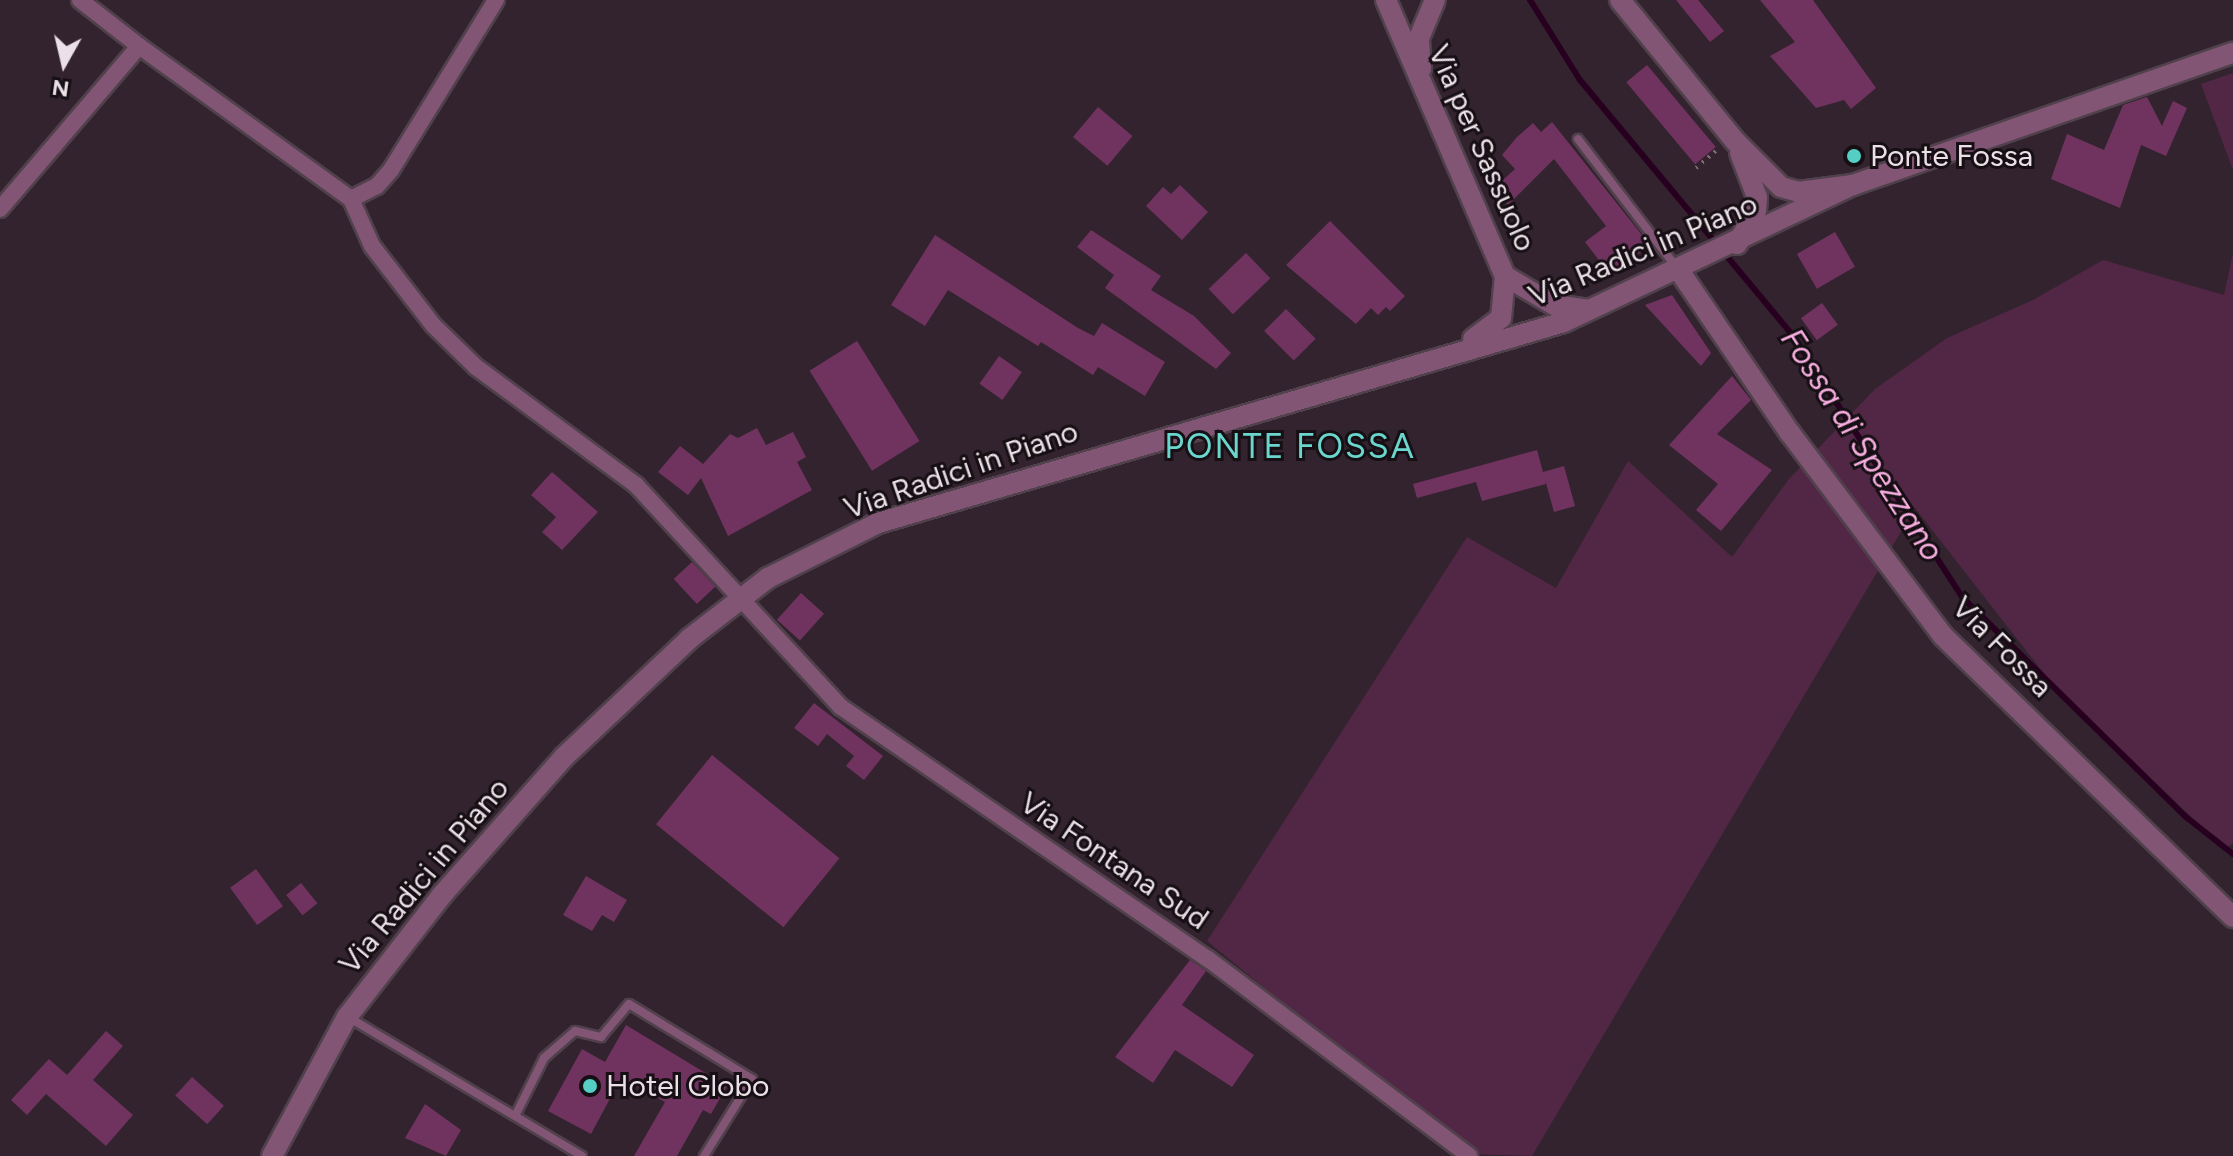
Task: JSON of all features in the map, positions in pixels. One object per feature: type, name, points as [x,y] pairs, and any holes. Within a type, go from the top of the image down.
[{"type":"street","points":[[80,0],[351,199],[377,186],[391,170],[496,0]]},
{"type":"street","name":"Via per Sassuolo","points":[[1386,0],[1421,70],[1505,276]]},
{"type":"street","points":[[1421,70],[1419,38],[1435,0]]},
{"type":"street","points":[[1620,0],[1736,142],[1789,190],[1853,185],[2233,53]]},
{"type":"street","points":[[0,209],[139,46]]},
{"type":"street","points":[[1736,142],[1757,197],[1746,236]]},
{"type":"street","name":"Via Radici in Piano","points":[[272,1156],[347,1017],[442,895],[564,757],[741,598],[878,523],[1590,310],[1680,272],[1746,236],[1853,185]]},
{"type":"street","name":"Via Fontana Sud","points":[[351,199],[356,222],[433,325],[476,367],[636,485],[841,707],[1208,959],[1469,1156]]},
{"type":"street","name":"Via Fossa","points":[[1680,272],[1790,433],[1943,636],[2233,917]]},
{"type":"street","points":[[1439,356],[1487,333],[1501,318],[1505,276],[1554,305],[1590,310]]},
{"type":"lane","points":[[1578,139],[1680,272]]},
{"type":"lane","points":[[515,1116],[544,1058],[575,1031],[601,1037],[629,1004],[752,1079],[704,1156]]},
{"type":"lane","points":[[347,1017],[582,1156]]},
{"type":"shaded area","points":[[2233,73],[2233,170],[2201,84]]},
{"type":"shaded area","points":[[2233,253],[2233,843],[2225,849],[2053,685],[1915,508],[1532,1156],[1467,1154],[1207,941],[1467,537],[1556,588],[1628,461],[1732,557],[1789,479],[1875,389],[1947,338],[2033,300],[2103,260],[2224,295]]},
{"type":"building","points":[[1676,0],[1698,0],[1724,31],[1710,42]]},
{"type":"building","points":[[1760,0],[1813,0],[1876,88],[1851,109],[1844,100],[1816,108],[1770,56],[1795,42]]},
{"type":"building","points":[[1647,65],[1716,147],[1695,164],[1626,82]]},
{"type":"building","points":[[2147,97],[2162,126],[2173,101],[2187,108],[2166,156],[2141,145],[2120,208],[2051,179],[2067,134],[2104,150],[2123,105]]},
{"type":"building","points":[[1098,107],[1132,136],[1107,166],[1073,137]]},
{"type":"building","points":[[1552,122],[1650,245],[1611,276],[1585,242],[1606,226],[1554,159],[1508,205],[1493,189],[1515,169],[1502,155],[1517,137],[1533,123],[1541,132]]},
{"type":"building","points":[[1180,185],[1208,212],[1182,240],[1146,206],[1163,187],[1171,194]]},
{"type":"building","points":[[1330,221],[1405,296],[1390,311],[1386,307],[1378,315],[1371,308],[1356,324],[1286,265]]},
{"type":"building","points":[[1091,230],[1161,276],[1151,290],[1194,316],[1231,353],[1216,369],[1105,288],[1114,275],[1077,247]]},
{"type":"building","points":[[1835,232],[1855,267],[1817,289],[1797,254]]},
{"type":"building","points":[[935,235],[1078,328],[1094,336],[1102,323],[1165,362],[1145,396],[1098,367],[1093,375],[1041,342],[1038,346],[948,290],[925,326],[891,305]]},
{"type":"building","points":[[1246,253],[1270,278],[1233,314],[1209,289]]},
{"type":"building","points":[[1672,295],[1711,353],[1701,366],[1645,305]]},
{"type":"building","points":[[1822,303],[1838,325],[1817,340],[1801,318]]},
{"type":"building","points":[[1286,309],[1316,339],[1294,361],[1264,331]]},
{"type":"building","points":[[857,341],[920,441],[872,471],[810,371]]},
{"type":"building","points":[[999,356],[1022,372],[1002,400],[979,384]]},
{"type":"building","points":[[1732,376],[1751,400],[1717,434],[1772,470],[1721,531],[1696,510],[1718,484],[1669,445]]},
{"type":"building","points":[[757,428],[766,445],[793,432],[806,457],[797,462],[812,490],[728,536],[701,478],[688,495],[658,472],[680,446],[703,464],[730,434],[738,438]]},
{"type":"building","points":[[1537,450],[1543,472],[1564,466],[1575,506],[1554,512],[1545,479],[1546,484],[1482,501],[1476,482],[1417,498],[1413,484]]},
{"type":"building","points":[[552,472],[598,512],[562,550],[542,532],[556,517],[531,495]]},
{"type":"building","points":[[692,562],[715,587],[697,604],[674,579]]},
{"type":"building","points":[[801,593],[824,614],[800,640],[777,620]]},
{"type":"building","points":[[814,703],[883,756],[864,780],[846,766],[854,756],[827,734],[818,746],[794,728]]},
{"type":"building","points":[[712,755],[839,858],[783,927],[656,824]]},
{"type":"building","points":[[256,869],[283,906],[257,925],[230,888]]},
{"type":"building","points":[[586,876],[627,900],[614,922],[602,915],[592,931],[563,915]]},
{"type":"building","points":[[301,883],[317,903],[303,915],[286,895]]},
{"type":"building","points":[[1190,960],[1206,971],[1182,1005],[1254,1055],[1232,1087],[1175,1050],[1153,1083],[1115,1057]]},
{"type":"building","name":"Hotel Globo","points":[[626,1025],[727,1086],[711,1114],[703,1110],[677,1156],[634,1156],[665,1102],[621,1078],[591,1134],[548,1111],[582,1049],[605,1062]]},
{"type":"building","points":[[106,1031],[123,1046],[93,1080],[133,1115],[106,1146],[46,1094],[27,1115],[11,1100],[49,1059],[67,1075]]},
{"type":"building","points":[[192,1077],[224,1106],[207,1124],[175,1096]]},
{"type":"building","points":[[425,1104],[461,1130],[446,1156],[405,1138]]},
{"type":"waterway","name":"Fossa di Spezzano","points":[[1530,0],[1580,80],[1792,334],[1962,597],[2186,817],[2233,854]]},
{"type":"place","name":"Ponte Fossa","points":[[1854,156]]},
{"type":"place","name":"Hotel Globo","points":[[590,1086]]},
{"type":"district","name":"PONTE FOSSA","points":[[1290,447]]}]
